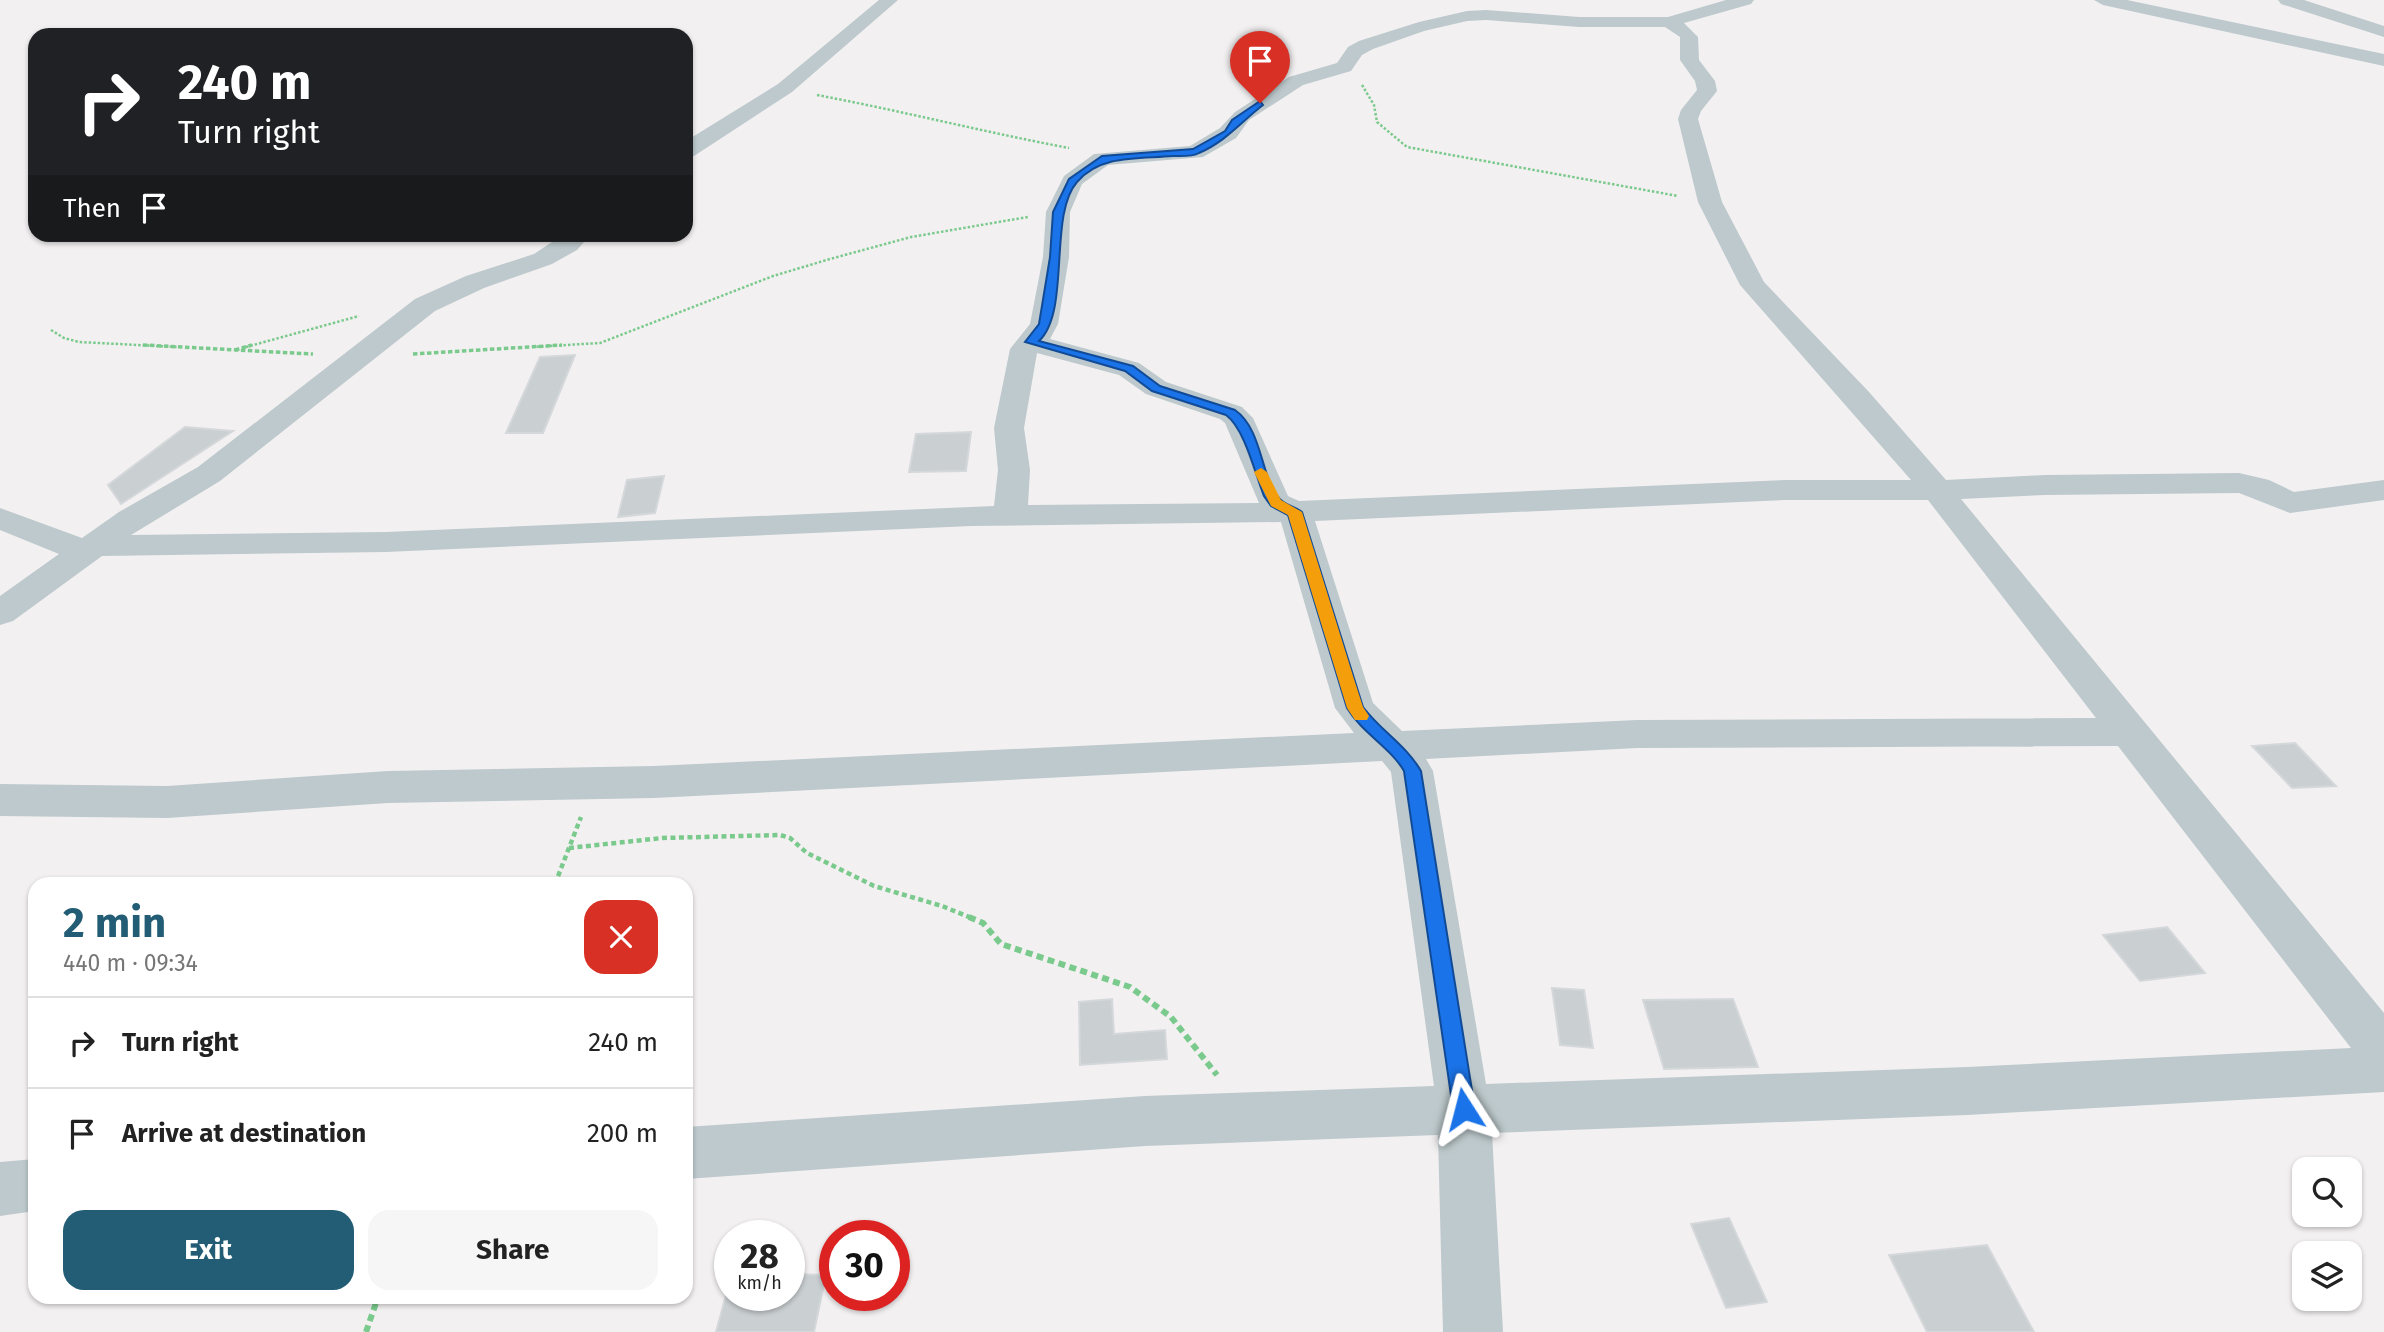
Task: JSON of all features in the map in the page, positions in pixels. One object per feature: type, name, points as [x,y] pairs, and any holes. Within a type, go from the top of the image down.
[{"type":"street","points":[[693,147],[785,88],[889,0]]},
{"type":"street","points":[[1010,516],[1014,470],[1009,428],[1024,349],[1040,333],[1049,304],[1058,212],[1072,181],[1079,174],[1102,159],[1195,152],[1228,133],[1242,116],[1296,81],[1346,65],[1355,51],[1366,45],[1419,27],[1467,16],[1486,15],[1579,22],[1669,22],[1745,0]]},
{"type":"street","points":[[2103,0],[2384,60]]},
{"type":"street","points":[[2156,0],[2251,32]]},
{"type":"street","points":[[2287,0],[2384,32]]},
{"type":"street","points":[[1669,22],[1690,37],[1692,43],[1689,60],[1705,81],[1707,91],[1691,110],[1688,119],[1710,202],[1753,285],[1858,398],[1937,490],[2127,732],[2384,1051]]},
{"type":"street","points":[[2337,50],[2384,46]]},
{"type":"street","points":[[0,613],[131,519],[209,474],[358,356],[434,300],[475,282],[543,259],[571,242]]},
{"type":"street","points":[[1030,342],[1129,369],[1156,388],[1231,413],[1238,418],[1275,503],[1295,512],[1355,708],[1367,725],[1394,746],[1412,771],[1420,807],[1431,904],[1464,1109],[1473,1332]]},
{"type":"street","points":[[0,518],[88,549],[386,542],[1010,516],[1132,517],[1295,512],[1786,490],[1937,490],[2045,485],[2239,483],[2256,487],[2290,503],[2384,490]]},
{"type":"street","points":[[0,800],[167,802],[388,786],[594,783],[915,771],[1637,734],[2127,732]]},
{"type":"street","points":[[693,1153],[1145,1121],[1967,1091],[2384,1069]]},
{"type":"street","points":[[0,1189],[28,1186]]},
{"type":"path","points":[[1346,65],[1367,91],[1374,105],[1377,122],[1407,147],[1710,202]]},
{"type":"path","points":[[785,88],[919,114],[975,130],[1113,157]]},
{"type":"path","points":[[51,330],[64,338],[79,342],[358,356],[530,349],[600,343],[747,286],[830,259],[911,237],[1058,212]]},
{"type":"path","points":[[231,351],[367,314]]},
{"type":"path","points":[[558,877],[594,783]]},
{"type":"path","points":[[569,848],[662,838],[765,835],[790,838],[807,853],[874,886],[942,906],[983,923],[1001,944],[1130,987],[1171,1017],[1228,1090],[1259,1117]]},
{"type":"path","points":[[366,1332],[376,1304]]},
{"type":"building","points":[[575,355],[543,433],[506,433],[540,357]]},
{"type":"building","points":[[185,427],[233,431],[121,504],[108,485]]},
{"type":"building","points":[[971,432],[966,471],[909,472],[916,434]]},
{"type":"building","points":[[664,476],[655,513],[618,517],[627,480]]},
{"type":"building","points":[[2295,743],[2336,786],[2292,788],[2252,746]]},
{"type":"building","points":[[2167,927],[2205,973],[2140,981],[2103,935]]},
{"type":"building","points":[[1552,988],[1584,990],[1593,1048],[1560,1045]]},
{"type":"building","points":[[1112,999],[1114,1034],[1165,1030],[1167,1059],[1080,1065],[1079,1002]]},
{"type":"building","points":[[1733,999],[1758,1067],[1664,1069],[1643,1000]]},
{"type":"building","points":[[1729,1218],[1767,1302],[1726,1308],[1691,1224]]},
{"type":"building","points":[[1987,1245],[2034,1332],[1927,1332],[1889,1255]]},
{"type":"building","points":[[805,1274],[819,1275],[819,1308],[814,1332],[716,1332],[722,1311],[805,1311]]},
{"type":"slow traffic","points":[[1261,472],[1275,503],[1295,512],[1355,708],[1361,716]]},
{"type":"route","points":[[1260,103],[1235,122],[1228,133],[1195,152],[1102,159],[1072,181],[1058,212],[1056,257],[1044,324],[1040,333],[1030,342],[1129,369],[1156,388],[1231,413],[1238,418],[1246,432],[1275,503],[1295,512],[1355,708],[1367,725],[1404,757],[1412,771],[1420,807],[1431,904],[1464,1109]]}]
